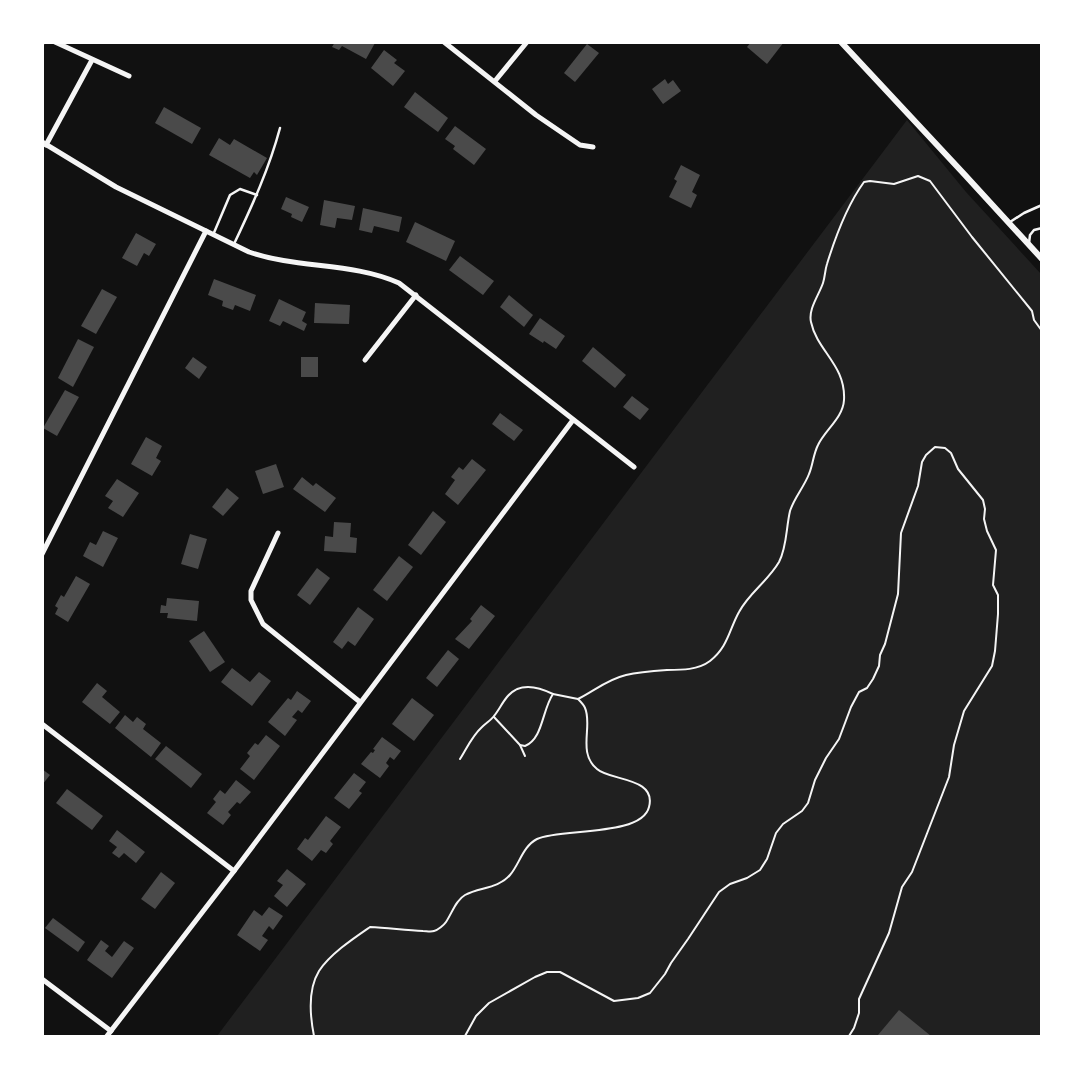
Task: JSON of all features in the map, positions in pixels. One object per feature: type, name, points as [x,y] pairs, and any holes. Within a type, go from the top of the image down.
[{"type":"street","points":[[55,42],[129,76]]},
{"type":"street","points":[[444,42],[536,115],[580,145],[593,147]]},
{"type":"street","points":[[495,81],[527,42]]},
{"type":"street","points":[[841,42],[1042,259]]},
{"type":"street","points":[[92,60],[44,143],[116,187],[206,231],[265,257],[351,269],[380,275],[399,283],[634,467]]},
{"type":"street","points":[[42,554],[206,231]]},
{"type":"street","points":[[365,360],[416,295]]},
{"type":"street","points":[[107,1036],[234,871],[573,420]]},
{"type":"street","points":[[278,533],[251,591],[251,600],[263,624],[360,702]]},
{"type":"street","points":[[42,724],[234,871]]},
{"type":"street","points":[[42,979],[111,1031]]},
{"type":"lane","points":[[234,244],[257,195],[273,154],[280,128]]},
{"type":"lane","points":[[213,234],[230,195],[240,189],[257,195]]},
{"type":"lane","points":[[1009,223],[1024,213],[1042,205]]},
{"type":"lane","points":[[1028,244],[1030,235],[1034,230],[1042,228]]},
{"type":"path","points":[[578,699],[613,679],[666,670],[684,671],[710,661],[728,640],[738,613],[750,595],[766,581],[778,563],[782,554],[792,504],[810,473],[812,460],[818,445],[843,410],[843,385],[836,366],[815,332],[811,316],[815,300],[824,281],[827,265],[849,207],[864,182],[894,184],[902,183],[918,176],[930,181],[972,237],[1032,311],[1034,320],[1042,331]]},
{"type":"path","points":[[465,1036],[476,1016],[490,1003],[547,972],[560,972],[614,1002],[638,998],[650,993],[665,974],[719,892],[730,884],[747,878],[760,870],[767,859],[776,833],[783,824],[802,811],[808,803],[815,780],[826,758],[839,739],[851,707],[859,692],[867,688],[873,679],[885,644],[898,594],[901,533],[918,486],[922,462],[926,455],[935,447],[945,448],[951,453],[958,469],[983,500],[987,531],[996,550],[993,585],[998,594],[995,651],[992,666],[964,711],[954,745],[949,777],[912,872],[902,888],[889,933],[860,999],[859,1013],[850,1036]]},
{"type":"path","points":[[314,1036],[310,1014],[314,983],[319,970],[336,953],[370,927],[402,931],[435,931],[445,924],[462,897],[479,889],[491,888],[503,882],[534,840],[547,835],[586,833],[618,827],[643,818],[648,813],[650,804],[648,795],[642,786],[634,781],[598,771],[592,764],[587,746],[586,708],[578,699],[553,694],[530,686],[514,689],[502,703],[494,717],[481,727],[471,739],[460,759]]},
{"type":"path","points":[[520,744],[525,746],[531,744],[536,738],[544,712],[553,694]]},
{"type":"path","points":[[494,717],[520,744],[525,756]]},
{"type":"shaded area","points":[[907,120],[966,192],[1041,274],[1041,1036],[217,1036]]},
{"type":"building","points":[[335,42],[375,43],[366,59],[342,46],[339,50],[332,47]]},
{"type":"building","points":[[751,42],[784,42],[767,64],[747,47]]},
{"type":"building","points":[[587,44],[599,53],[575,82],[564,73]]},
{"type":"building","points":[[384,50],[397,60],[394,63],[405,71],[393,86],[371,68]]},
{"type":"building","points":[[665,79],[668,84],[673,80],[681,91],[663,104],[652,89]]},
{"type":"building","points":[[415,92],[448,118],[438,132],[404,107]]},
{"type":"building","points":[[164,107],[201,128],[192,144],[155,123]]},
{"type":"building","points":[[455,126],[486,149],[474,165],[453,149],[455,146],[445,139]]},
{"type":"building","points":[[219,138],[230,145],[234,139],[267,158],[257,175],[254,172],[250,178],[209,155]]},
{"type":"building","points":[[681,165],[700,175],[692,192],[697,195],[691,208],[669,197],[677,181],[674,179]]},
{"type":"building","points":[[286,197],[309,207],[302,222],[291,217],[292,214],[281,209]]},
{"type":"building","points":[[324,200],[355,206],[352,220],[337,218],[335,228],[320,225]]},
{"type":"building","points":[[363,208],[402,217],[399,232],[374,226],[372,233],[359,230]]},
{"type":"building","points":[[415,222],[455,241],[446,261],[406,242]]},
{"type":"building","points":[[136,233],[156,244],[149,256],[144,253],[137,266],[122,258]]},
{"type":"building","points":[[460,256],[494,281],[483,295],[449,270]]},
{"type":"building","points":[[214,279],[256,295],[250,311],[235,305],[233,310],[222,306],[223,301],[208,295]]},
{"type":"building","points":[[102,289],[117,297],[96,334],[81,326]]},
{"type":"building","points":[[509,295],[533,315],[524,327],[500,307]]},
{"type":"building","points":[[279,299],[306,312],[302,321],[307,324],[304,331],[283,321],[280,326],[269,321]]},
{"type":"building","points":[[315,303],[350,305],[349,324],[314,323]]},
{"type":"building","points":[[540,318],[565,336],[556,349],[529,334]]},
{"type":"building","points":[[78,339],[94,347],[73,387],[58,378]]},
{"type":"building","points":[[593,347],[626,375],[615,388],[582,361]]},
{"type":"building","points":[[193,357],[207,367],[199,379],[185,368]]},
{"type":"building","points":[[301,357],[318,357],[318,377],[301,377]]},
{"type":"building","points":[[65,390],[79,397],[57,436],[43,428]]},
{"type":"building","points":[[632,396],[649,409],[640,420],[623,407]]},
{"type":"building","points":[[500,413],[523,430],[514,441],[492,424]]},
{"type":"building","points":[[146,437],[162,446],[156,458],[161,461],[152,476],[131,464]]},
{"type":"building","points":[[472,459],[486,470],[458,505],[445,494],[455,480],[451,477],[459,467],[463,470]]},
{"type":"building","points":[[276,464],[284,487],[263,494],[255,471]]},
{"type":"building","points":[[302,477],[313,486],[316,483],[336,498],[325,512],[293,489]]},
{"type":"building","points":[[117,479],[139,493],[123,517],[108,508],[113,501],[105,496]]},
{"type":"building","points":[[227,488],[239,498],[223,516],[212,507]]},
{"type":"building","points":[[433,511],[446,522],[421,555],[408,545]]},
{"type":"building","points":[[334,522],[351,523],[350,537],[357,538],[356,553],[324,551],[325,536],[333,537]]},
{"type":"building","points":[[103,531],[118,538],[103,567],[83,556],[90,542],[96,545]]},
{"type":"building","points":[[190,534],[207,539],[198,569],[181,564]]},
{"type":"building","points":[[399,556],[413,567],[387,601],[373,590]]},
{"type":"building","points":[[317,568],[330,578],[310,605],[297,595]]},
{"type":"building","points":[[76,576],[90,584],[68,622],[55,614],[58,608],[55,606],[61,595],[64,597]]},
{"type":"building","points":[[167,598],[199,601],[197,621],[167,618],[168,613],[160,613],[161,605],[166,606]]},
{"type":"building","points":[[481,605],[495,616],[469,649],[455,639],[472,621],[470,619]]},
{"type":"building","points":[[358,607],[374,619],[355,646],[348,641],[342,649],[333,642]]},
{"type":"building","points":[[204,631],[225,662],[210,672],[189,641]]},
{"type":"building","points":[[448,650],[459,659],[437,687],[426,678]]},
{"type":"building","points":[[232,668],[250,682],[259,672],[271,681],[252,706],[221,682]]},
{"type":"building","points":[[97,683],[107,691],[102,697],[120,712],[110,724],[82,702]]},
{"type":"building","points":[[297,691],[311,701],[302,713],[298,710],[292,717],[297,720],[285,736],[268,722],[288,698],[291,700]]},
{"type":"building","points":[[412,698],[434,715],[414,741],[392,724]]},
{"type":"building","points":[[125,715],[133,722],[137,717],[146,724],[143,729],[161,743],[151,757],[115,728]]},
{"type":"building","points":[[266,735],[280,746],[254,780],[240,769],[250,756],[247,753],[255,743],[258,745]]},
{"type":"building","points":[[382,737],[401,751],[394,760],[390,757],[386,763],[389,766],[380,778],[361,764],[371,752],[373,753],[375,750],[373,749]]},
{"type":"building","points":[[166,746],[202,774],[191,788],[155,759]]},
{"type":"building","points":[[42,769],[50,775],[42,785]]},
{"type":"building","points":[[354,773],[366,782],[359,791],[362,793],[349,809],[334,798]]},
{"type":"building","points":[[236,780],[251,792],[240,804],[237,802],[228,812],[231,815],[223,825],[207,813],[216,802],[213,799],[220,790],[225,794]]},
{"type":"building","points":[[67,789],[103,816],[92,830],[56,803]]},
{"type":"building","points":[[326,816],[341,827],[330,841],[333,844],[326,853],[321,850],[312,861],[297,849],[305,838],[308,840]]},
{"type":"building","points":[[117,830],[145,852],[136,863],[124,853],[119,858],[112,853],[117,847],[109,841]]},
{"type":"building","points":[[287,869],[306,884],[287,907],[274,896],[283,885],[277,881]]},
{"type":"building","points":[[161,872],[175,883],[155,909],[141,899]]},
{"type":"building","points":[[269,907],[283,916],[273,930],[269,926],[262,936],[268,940],[260,951],[237,935],[254,910],[262,916]]},
{"type":"building","points":[[53,918],[85,942],[78,952],[45,928]]},
{"type":"building","points":[[101,940],[109,946],[105,951],[112,957],[124,941],[134,948],[112,978],[87,960]]},
{"type":"building","points":[[899,1010],[931,1036],[879,1036]]}]
